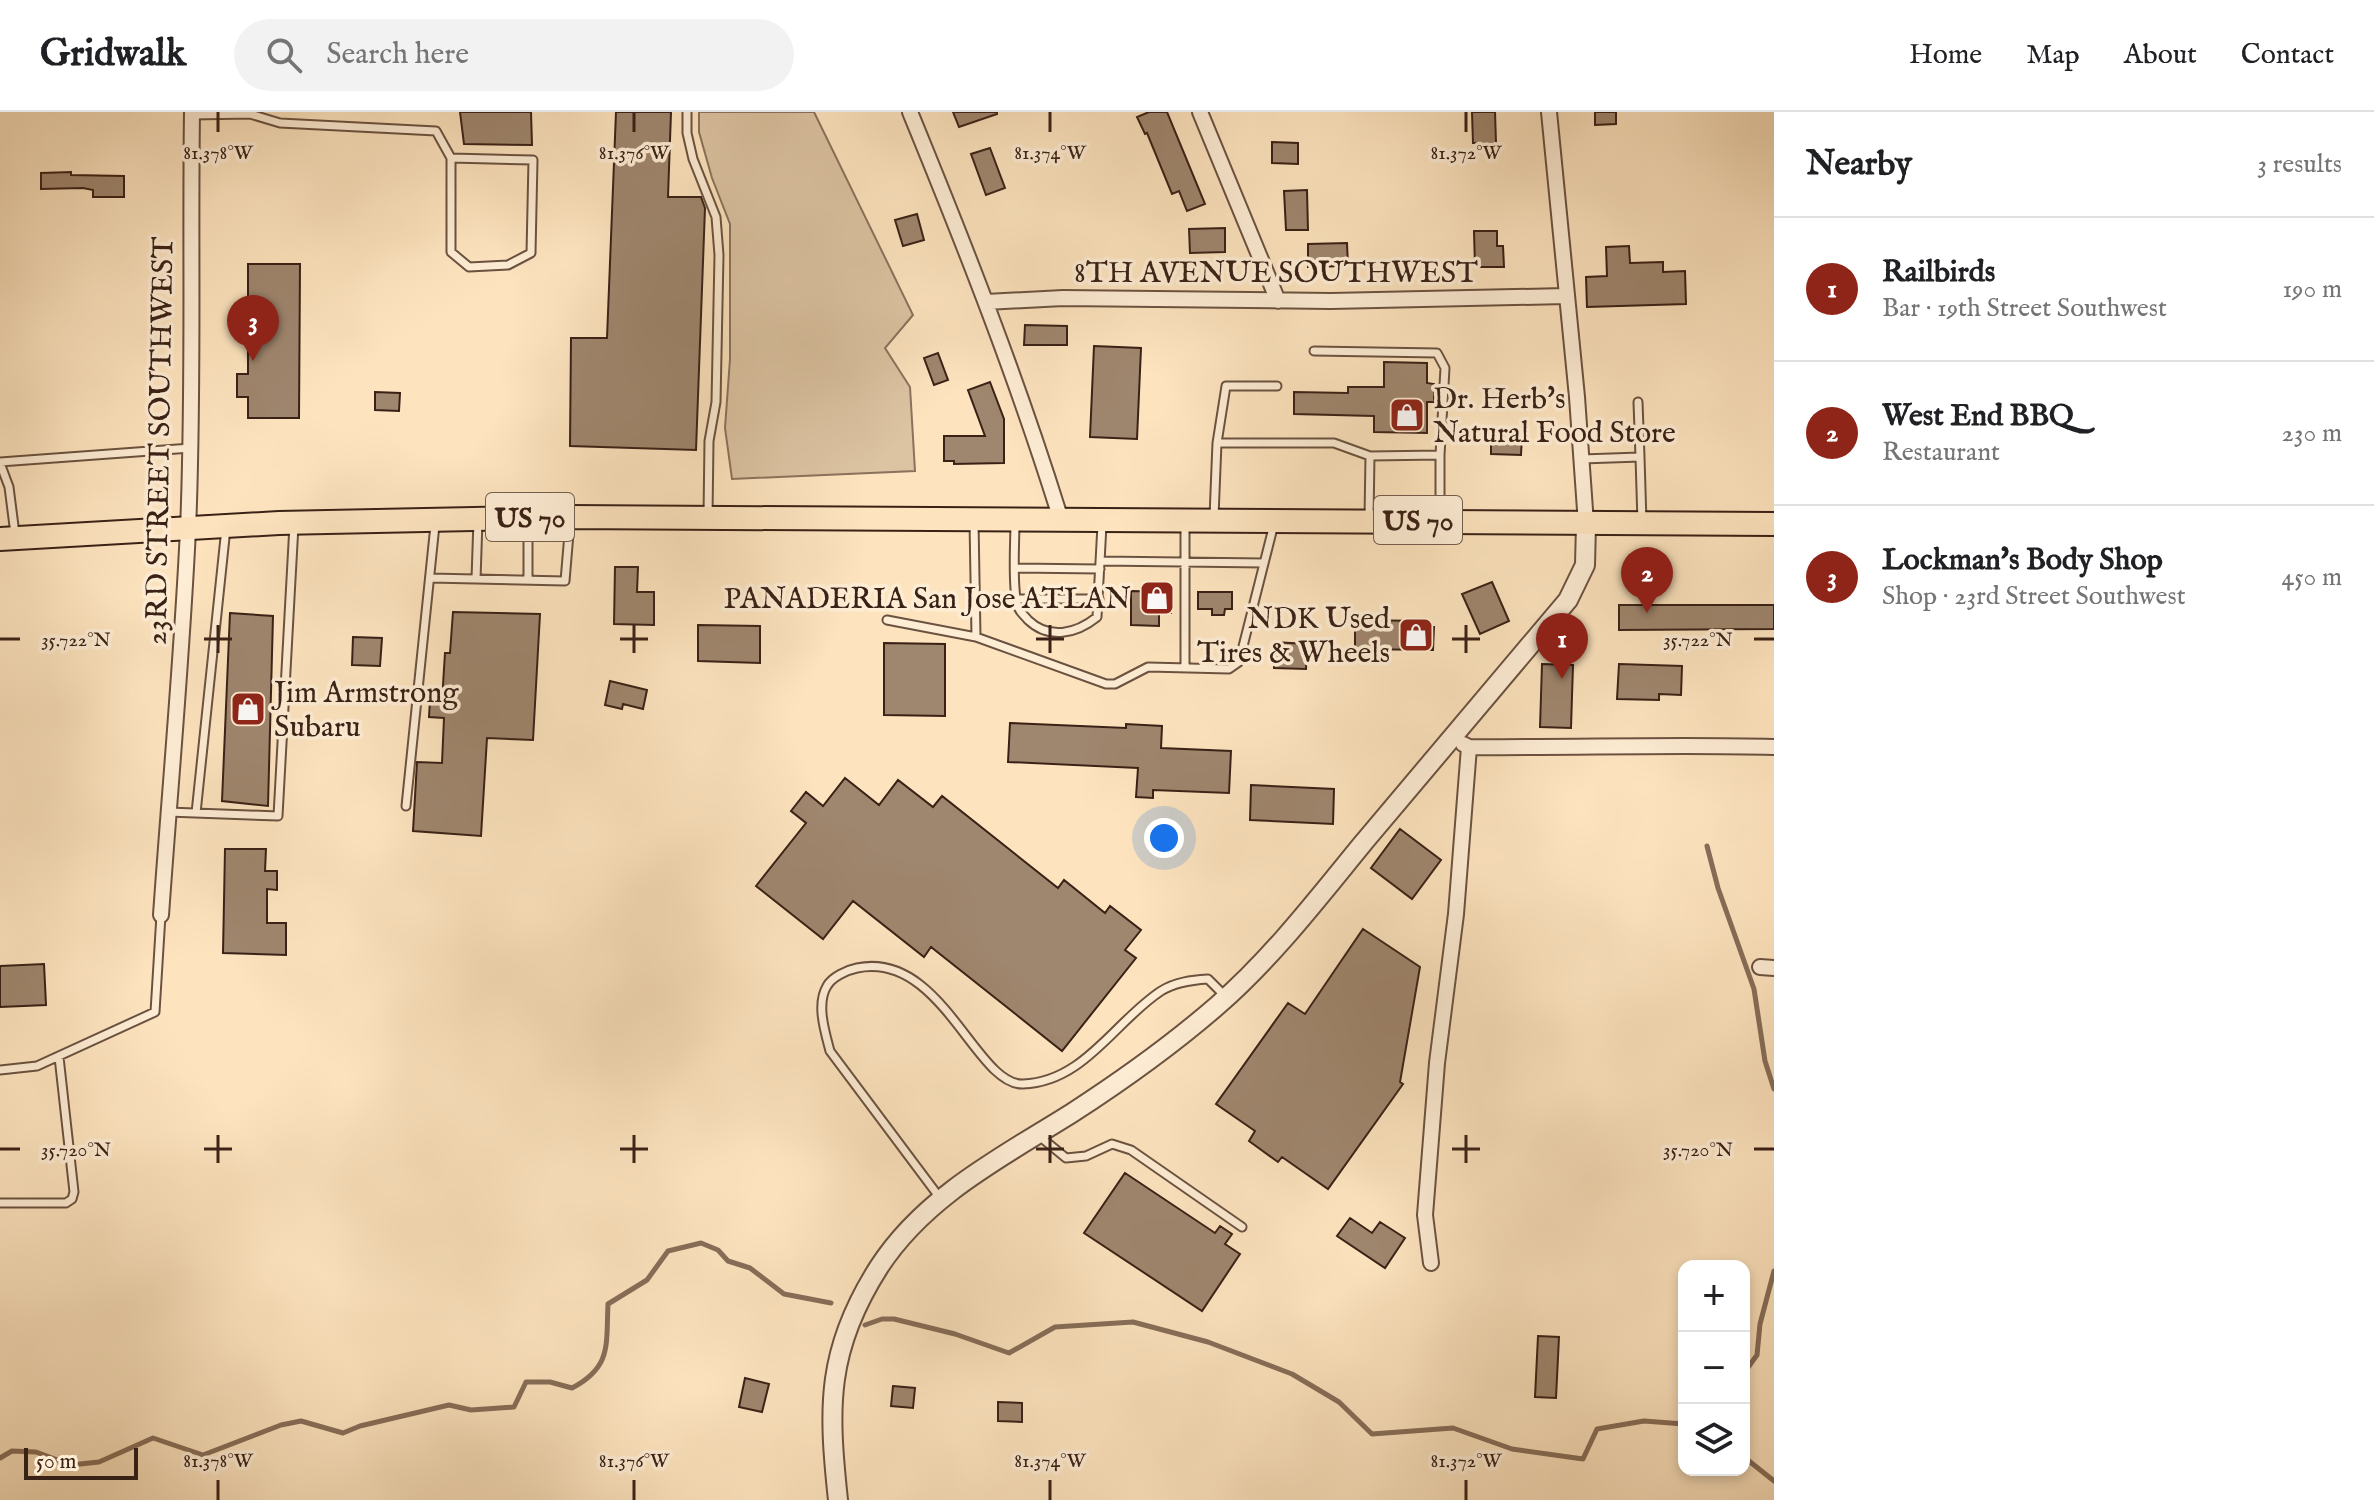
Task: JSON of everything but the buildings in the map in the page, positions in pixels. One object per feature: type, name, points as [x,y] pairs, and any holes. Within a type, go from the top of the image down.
[{"type":"main road","name":"US 70","points":[[8,539],[294,522],[528,517],[1774,524]]},
{"type":"street","points":[[910,112],[1022,399],[1061,520]]},
{"type":"street","points":[[1200,112],[1278,301]]},
{"type":"street","points":[[838,1500],[831,1424],[836,1367],[846,1331],[861,1297],[909,1229],[941,1199],[1176,1041],[1226,997],[1281,941],[1568,600],[1585,565],[1586,524],[1549,112]]},
{"type":"street","name":"23RD STREET SOUTHWEST","points":[[161,915],[188,528],[192,114]]},
{"type":"street","name":"8TH AVENUE SOUTHWEST","points":[[986,302],[1063,298],[1278,301],[1566,296]]},
{"type":"street","points":[[1451,738],[1469,747],[1774,747]]},
{"type":"street","points":[[1431,1263],[1425,1215],[1437,1063],[1456,914],[1469,747]]},
{"type":"lane","points":[[687,112],[687,133],[693,159],[716,217],[719,255],[716,402],[709,441],[708,516]]},
{"type":"lane","points":[[192,114],[250,114],[280,123],[436,131],[451,158],[451,252],[469,267],[508,265],[531,253],[533,160],[451,158]]},
{"type":"lane","points":[[1314,351],[1437,353],[1445,368],[1440,520]]},
{"type":"lane","points":[[1214,519],[1217,443],[1226,386],[1277,386]]},
{"type":"lane","points":[[1638,402],[1643,524]]},
{"type":"lane","points":[[1217,443],[1334,443],[1370,456],[1440,455]]},
{"type":"lane","points":[[8,539],[9,487],[0,462],[191,448]]},
{"type":"lane","points":[[1369,520],[1370,456]]},
{"type":"lane","points":[[1582,459],[1640,457]]},
{"type":"lane","points":[[528,517],[528,580]]},
{"type":"lane","points":[[430,578],[565,581],[570,517]]},
{"type":"lane","points":[[476,579],[478,518]]},
{"type":"lane","points":[[406,806],[436,519]]},
{"type":"lane","points":[[974,519],[976,637]]},
{"type":"lane","points":[[1015,519],[1020,611],[1032,623],[1051,632],[1064,633],[1095,619],[1099,599],[1102,520]]},
{"type":"lane","points":[[1185,520],[1185,668]]},
{"type":"lane","points":[[887,620],[976,637],[1106,684],[1115,684],[1148,667],[1229,669],[1239,662],[1275,520]]},
{"type":"lane","points":[[168,812],[278,816],[294,522]]},
{"type":"lane","points":[[196,813],[226,526]]},
{"type":"lane","points":[[1016,568],[1185,562],[1264,563]]},
{"type":"lane","points":[[1017,599],[1099,599]]},
{"type":"lane","points":[[0,1070],[37,1066],[155,1012],[161,915]]},
{"type":"lane","points":[[941,1199],[830,1051],[824,1028],[822,997],[828,983],[850,970],[871,965],[896,970],[925,987],[983,1057],[1006,1080],[1021,1085],[1063,1075],[1162,990],[1190,980],[1208,979],[1226,997]]},
{"type":"lane","points":[[0,1203],[66,1203],[72,1199],[74,1192],[59,1057]]},
{"type":"lane","points":[[1036,1134],[1066,1158],[1086,1156],[1112,1144],[1131,1150],[1242,1227]]},
{"type":"shaded area","points":[[699,112],[814,112],[913,315],[885,348],[910,387],[915,471],[732,479],[725,428],[730,359],[730,224],[699,132]]},
{"type":"waterway","points":[[1707,846],[1718,888],[1754,989],[1765,1061],[1774,1089]]},
{"type":"waterway","points":[[0,1458],[12,1451],[36,1452],[71,1465],[99,1462],[153,1438],[203,1455],[281,1425],[301,1421],[343,1433],[360,1426],[449,1405],[471,1410],[514,1407],[526,1382],[550,1382],[572,1388],[585,1380],[594,1372],[604,1354],[608,1304],[647,1280],[668,1251],[701,1243],[718,1250],[728,1261],[750,1268],[784,1294],[831,1303]]},
{"type":"waterway","points":[[1750,1365],[1757,1355],[1760,1324],[1774,1271]]},
{"type":"waterway","points":[[865,1325],[882,1319],[894,1319],[955,1334],[1009,1353],[1055,1327],[1133,1322],[1208,1342],[1292,1374],[1339,1402],[1372,1434],[1453,1428],[1512,1449],[1583,1459],[1597,1429],[1644,1421],[1678,1424]]},
{"type":"waterway","points":[[1750,1462],[1774,1481]]},
{"type":"place","name":"Lockman's Body Shop","points":[[253,361]]},
{"type":"place","name":"Dr. Herb's Natural Food Store","points":[[1407,415]]},
{"type":"place","name":"PANADERIA San Jose ATLAN","points":[[1157,598]]},
{"type":"place","name":"West End BBQ","points":[[1647,613]]},
{"type":"place","name":"NDK Used Tires & Wheels","points":[[1416,635]]},
{"type":"place","name":"Railbirds","points":[[1562,679]]},
{"type":"place","name":"Jim Armstrong Subaru","points":[[248,709]]}]
